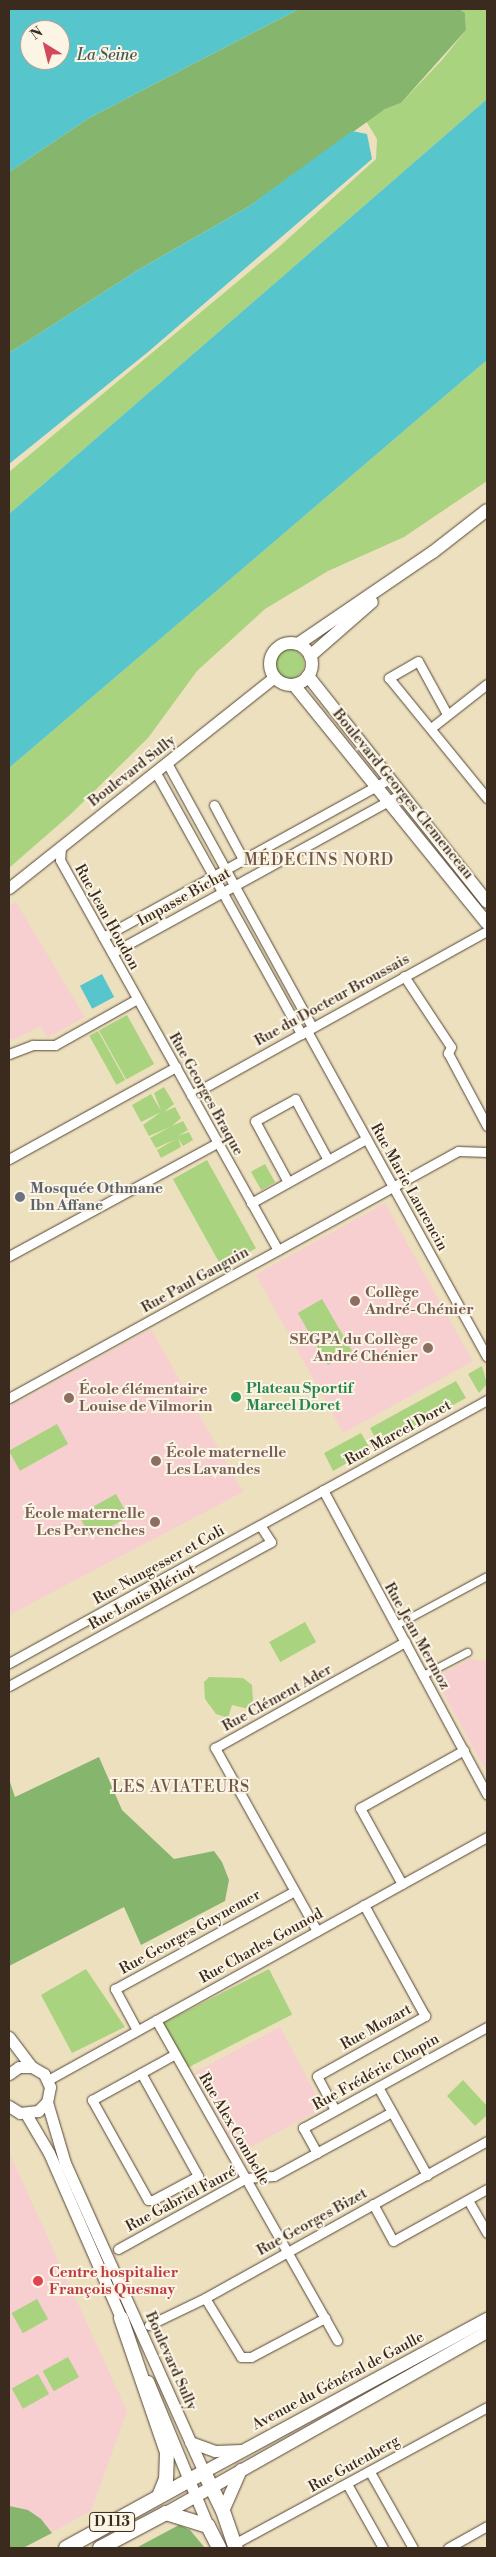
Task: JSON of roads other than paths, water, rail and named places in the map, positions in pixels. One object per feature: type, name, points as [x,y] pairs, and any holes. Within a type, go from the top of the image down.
[{"type":"main road","points":[[310,656],[423,559],[487,510]]},
{"type":"main road","points":[[298,644],[310,656],[312,664],[308,676],[294,685],[285,684],[274,677],[270,664],[274,652],[284,644],[298,644],[423,559]]},
{"type":"main road","name":"Boulevard Georges Clemenceau","points":[[308,676],[487,902]]},
{"type":"main road","name":"Boulevard Georges Clemenceau","points":[[294,685],[487,923]]},
{"type":"main road","points":[[121,2318],[167,2452],[166,2479],[159,2496]]},
{"type":"main road","name":"Avenue du Général de Gaulle","points":[[204,2472],[487,2319]]},
{"type":"main road","name":"Avenue du Général de Gaulle","points":[[211,2487],[487,2332]]},
{"type":"main road","points":[[223,2511],[241,2470]]},
{"type":"main road","name":"D 113","points":[[66,2548],[204,2472]]},
{"type":"main road","name":"Boulevard Sully","points":[[204,2472],[223,2511],[235,2546]]},
{"type":"main road","name":"D 113","points":[[100,2548],[211,2487]]},
{"type":"main road","points":[[166,2513],[208,2526]]},
{"type":"main road","name":"Boulevard Sully","points":[[208,2526],[219,2548]]},
{"type":"street","points":[[447,714],[418,661],[389,678],[487,798]]},
{"type":"street","name":"Boulevard Sully","points":[[9,888],[156,773],[274,677]]},
{"type":"street","points":[[431,728],[487,684]]},
{"type":"street","points":[[167,764],[234,885],[307,1031]]},
{"type":"street","points":[[156,773],[222,892],[307,1031]]},
{"type":"street","name":"Impasse Bichat","points":[[103,937],[389,779]]},
{"type":"street","name":"Impasse Bichat","points":[[112,953],[401,794]]},
{"type":"street","points":[[214,805],[243,859]]},
{"type":"street","name":"Rue Jean Houdon","points":[[61,848],[60,860],[137,999]]},
{"type":"street","name":"Rue du Docteur Broussais","points":[[192,1095],[487,931]]},
{"type":"street","points":[[404,976],[451,1048],[448,1054],[487,1126]]},
{"type":"street","points":[[9,1054],[34,1045],[55,1045],[137,999]]},
{"type":"street","name":"Rue Georges Braque","points":[[137,999],[278,1250]]},
{"type":"street","name":"Rue Marie Laurencin","points":[[307,1031],[487,1357]]},
{"type":"street","points":[[9,1159],[176,1067]]},
{"type":"street","points":[[288,1182],[255,1121],[295,1099],[328,1160]]},
{"type":"street","points":[[251,1203],[366,1139]]},
{"type":"street","points":[[9,1256],[217,1143]]},
{"type":"street","name":"Rue Paul Gauguin","points":[[9,1398],[458,1152],[487,1152]]},
{"type":"street","name":"Rue Marcel Doret","points":[[323,1490],[487,1400]]},
{"type":"street","name":"Rue Nungesser et Coli","points":[[9,1663],[323,1490]]},
{"type":"street","name":"Rue Jean Mermoz","points":[[323,1490],[487,1795]]},
{"type":"street","name":"Rue Louis Blériot","points":[[9,1686],[270,1542],[260,1525]]},
{"type":"street","points":[[396,1625],[487,1576]]},
{"type":"street","name":"Rue Clément Ader","points":[[317,1931],[293,1892],[215,1748],[405,1642]]},
{"type":"street","points":[[423,1675],[467,1652]]},
{"type":"street","points":[[402,1884],[360,1808],[464,1750]]},
{"type":"street","name":"Rue Charles Gounod","points":[[48,2080],[487,1837]]},
{"type":"street","name":"Rue Georges Guynemer","points":[[137,2030],[114,1989],[293,1892]]},
{"type":"street","name":"Rue Mozart","points":[[336,2110],[317,2076],[425,2016],[364,1905]]},
{"type":"street","name":"Rue Alex Combelle","points":[[156,2020],[337,2340]]},
{"type":"street","name":"Rue Frédéric Chopin","points":[[317,2153],[303,2128],[487,2027]]},
{"type":"street","points":[[9,2036],[32,2067],[48,2080]]},
{"type":"street","points":[[141,2073],[198,2176],[153,2200],[148,2200],[92,2100],[174,2054]]},
{"type":"street","points":[[9,2074],[20,2068],[32,2067]]},
{"type":"street","name":"Boulevard Sully","points":[[48,2080],[50,2087],[47,2102],[64,2163],[204,2472]]},
{"type":"street","points":[[378,2087],[426,2175]]},
{"type":"street","points":[[9,2106],[26,2114],[38,2111],[47,2102]]},
{"type":"street","name":"Rue Gabriel Fauré","points":[[118,2249],[246,2178],[274,2176],[392,2112]]},
{"type":"street","name":"Boulevard Sully","points":[[26,2114],[49,2153],[167,2422],[188,2481],[196,2495],[208,2526]]},
{"type":"street","name":"Rue Georges Bizet","points":[[149,2325],[205,2298],[487,2141]]},
{"type":"street","points":[[373,2204],[393,2241],[487,2189]]},
{"type":"street","points":[[468,2200],[487,2234]]},
{"type":"street","points":[[205,2298],[240,2357],[251,2357],[325,2318]]},
{"type":"street","name":"Rue Gutenberg","points":[[235,2546],[487,2407]]},
{"type":"street","points":[[190,2442],[225,2453],[247,2448]]},
{"type":"street","points":[[370,2472],[413,2548]]},
{"type":"street","points":[[347,2484],[383,2548]]},
{"type":"street","points":[[448,2548],[487,2526]]},
{"type":"water","name":"La Seine","points":[[9,9],[299,9],[89,118],[9,172]]},
{"type":"water","points":[[487,99],[487,360],[9,768],[9,514]]},
{"type":"water","points":[[352,131],[367,134],[372,159],[148,352],[9,464],[9,353],[138,270],[248,207]]},
{"type":"water","points":[[102,974],[114,997],[92,1009],[80,986]]},
{"type":"place","name":"Mosquée Othmane Ibn Affane","points":[[20,1197]]},
{"type":"place","name":"Collège André-Chénier","points":[[355,1301]]},
{"type":"place","name":"SEGPA du Collège André Chénier","points":[[428,1348]]},
{"type":"place","name":"Plateau Sportif Marcel Doret","points":[[236,1397]]},
{"type":"place","name":"École élémentaire Louise de Vilmorin","points":[[69,1398]]},
{"type":"place","name":"École maternelle Les Lavandes","points":[[156,1461]]},
{"type":"place","name":"École maternelle Les Pervenches","points":[[155,1522]]},
{"type":"place","name":"Centre hospitalier François Quesnay","points":[[38,2281]]},
{"type":"district","name":"MÉDECINS NORD","points":[[319,860]]},
{"type":"district","name":"LES AVIATEURS","points":[[181,1787]]}]
